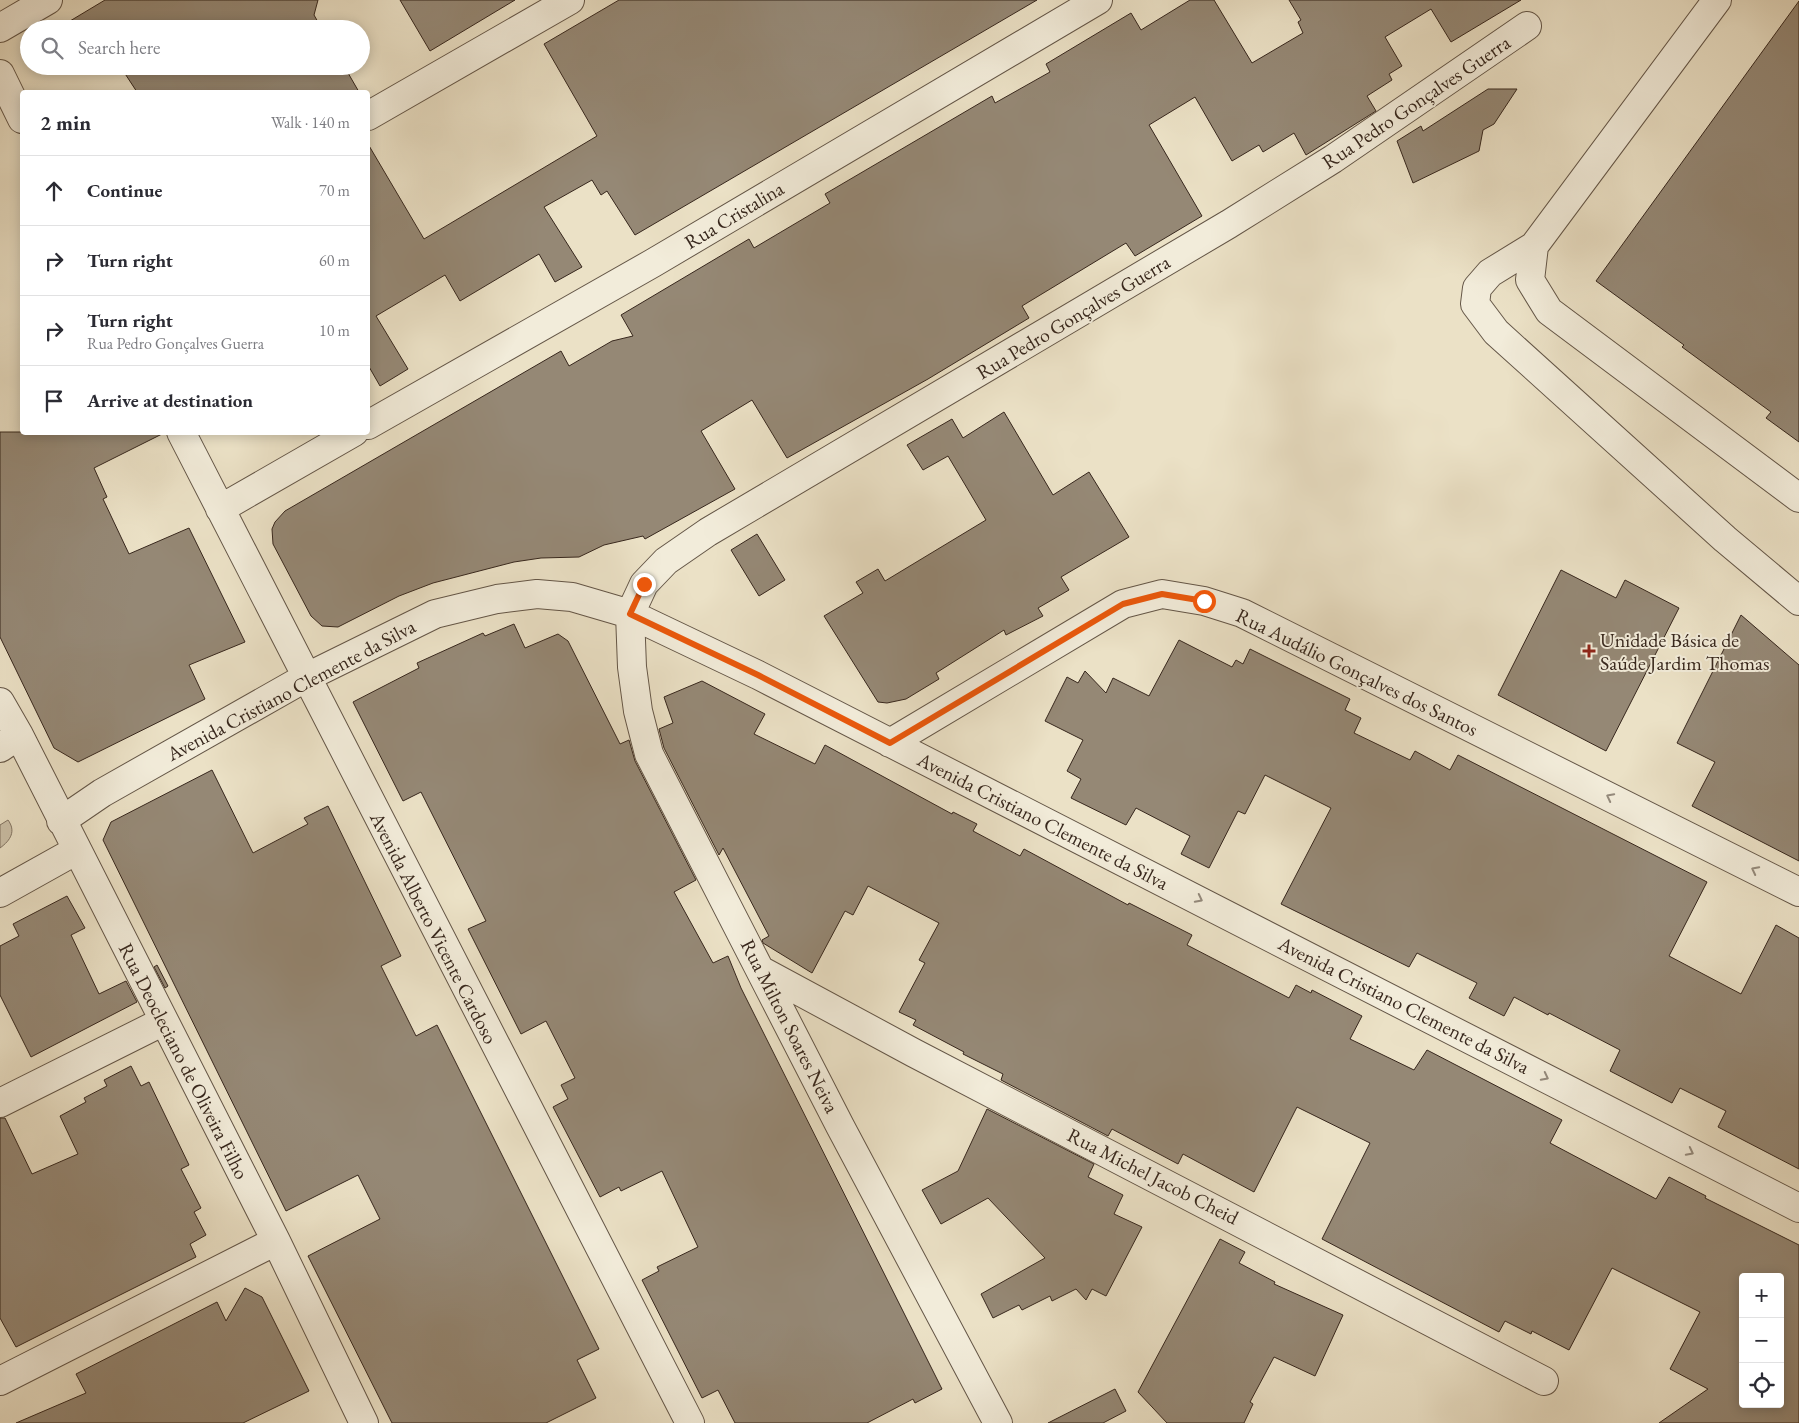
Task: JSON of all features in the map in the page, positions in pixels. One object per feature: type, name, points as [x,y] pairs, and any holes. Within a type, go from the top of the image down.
[{"type":"street","points":[[0,28],[48,0]]},
{"type":"street","points":[[370,115],[570,0]]},
{"type":"street","name":"Rua Cristalina","points":[[370,424],[653,263],[1098,0]]},
{"type":"street","points":[[1716,0],[1534,246],[1490,273],[1477,288],[1476,304],[1496,332],[1725,539],[1799,601]]},
{"type":"street","name":"Rua Pedro Gonçalves Guerra","points":[[630,614],[644,584],[666,562],[708,532],[1229,224],[1333,159],[1527,26]]},
{"type":"street","points":[[0,74],[20,115]]},
{"type":"street","points":[[1534,246],[1530,280],[1549,311],[1799,498]]},
{"type":"street","name":"Avenida Alberto Vicente Cardoso","points":[[183,435],[305,678],[690,1423]]},
{"type":"street","points":[[220,509],[349,435]]},
{"type":"street","name":"Avenida Cristiano Clemente da Silva","points":[[61,821],[102,793],[305,678],[435,614],[497,599],[537,594],[572,597],[630,614],[758,675],[1799,1208]]},
{"type":"street","name":"Rua Audálio Gonçalves dos Santos","points":[[890,743],[1123,604],[1162,594],[1204,601],[1242,614],[1799,892]]},
{"type":"street","name":"Rua Milton Soares Neiva","points":[[630,614],[632,667],[638,711],[649,754],[840,1126],[998,1423]]},
{"type":"street","name":"Rua Deocleciano de Oliveira Filho","points":[[0,702],[10,742],[61,821],[77,850],[276,1241],[364,1423]]},
{"type":"street","points":[[0,893],[77,850]]},
{"type":"street","name":"Rua Michel Jacob Cheid","points":[[762,971],[914,1053],[1544,1381]]},
{"type":"street","points":[[0,1103],[164,1021]]},
{"type":"street","points":[[0,1381],[276,1241]]},
{"type":"shaded area","points":[[8,820],[12,832],[7,842],[0,848],[0,825]]},
{"type":"building","points":[[105,0],[318,0],[314,15],[317,20],[72,20]]},
{"type":"building","points":[[400,0],[515,0],[430,51]]},
{"type":"building","points":[[619,0],[1037,0],[635,235],[607,191],[601,195],[592,180],[544,207],[582,267],[555,282],[539,254],[460,301],[445,275],[376,316],[408,369],[380,386],[370,368],[370,147],[424,239],[597,136],[544,44]]},
{"type":"building","points":[[1190,0],[1214,0],[1252,63],[1303,33],[1298,22],[1301,20],[1289,0],[1521,0],[1451,42],[1431,9],[1385,37],[1402,66],[1389,74],[1392,80],[1367,96],[1376,111],[1306,155],[1294,133],[1263,152],[1259,145],[1232,161],[1195,97],[1149,125],[1202,216],[1135,256],[1126,243],[1022,306],[1029,318],[928,379],[787,458],[752,400],[701,431],[735,489],[645,539],[643,536],[604,545],[579,557],[541,558],[514,562],[433,583],[399,596],[338,627],[322,626],[311,616],[273,544],[272,529],[275,522],[285,511],[561,351],[569,366],[612,341],[633,336],[621,315],[749,239],[754,248],[830,203],[825,194],[992,96],[995,103],[1050,72],[1046,64],[1131,13],[1141,30]]},
{"type":"building","points":[[1799,1],[1799,442],[1766,418],[1771,412],[1682,347],[1684,345],[1596,281]]},
{"type":"building","points":[[126,75],[349,75],[358,90],[136,90]]},
{"type":"building","points":[[1488,89],[1517,89],[1494,124],[1483,130],[1479,151],[1413,183],[1397,141],[1421,126],[1423,131]]},
{"type":"building","points":[[1004,412],[1053,495],[1089,472],[1129,537],[1061,577],[1069,590],[1038,608],[1043,616],[1006,635],[1004,630],[936,673],[939,679],[906,699],[887,703],[878,702],[824,616],[863,593],[856,582],[878,569],[885,581],[986,520],[948,456],[923,470],[907,445],[952,419],[963,438]]},
{"type":"building","points":[[0,432],[20,432],[20,435],[160,435],[94,468],[107,497],[103,499],[129,554],[189,528],[245,642],[189,665],[205,699],[78,762],[54,748],[0,637]]},
{"type":"building","points":[[757,534],[785,580],[759,596],[731,550]]},
{"type":"building","name":"Unidade Básica de Saúde Jardim Thomas","points":[[1561,570],[1616,598],[1625,580],[1679,608],[1606,751],[1498,695]]},
{"type":"building","points":[[1741,615],[1799,665],[1799,861],[1692,806],[1715,762],[1677,743]]},
{"type":"building","points":[[514,624],[525,648],[558,634],[568,641],[620,744],[629,740],[635,761],[696,880],[674,892],[713,963],[728,956],[741,988],[942,1389],[915,1403],[913,1399],[867,1423],[735,1423],[718,1390],[702,1398],[642,1280],[659,1271],[657,1267],[698,1247],[662,1171],[621,1191],[619,1187],[600,1197],[553,1107],[568,1099],[561,1085],[575,1078],[546,1021],[521,1034],[468,929],[486,921],[421,792],[403,801],[353,702],[419,668],[417,663],[483,633],[485,636]]},
{"type":"building","points":[[1179,640],[1232,667],[1236,660],[1243,664],[1250,649],[1350,699],[1345,710],[1361,718],[1354,733],[1410,760],[1415,751],[1450,770],[1458,755],[1707,882],[1669,956],[1741,994],[1776,925],[1799,938],[1799,1169],[1718,1127],[1726,1111],[1680,1088],[1672,1103],[1610,1071],[1620,1050],[1549,1013],[1548,1015],[1514,997],[1504,1016],[1469,998],[1477,983],[1417,953],[1409,967],[1281,904],[1331,808],[1265,775],[1245,814],[1238,811],[1209,868],[1181,854],[1190,836],[1136,808],[1126,825],[1071,798],[1081,779],[1067,771],[1083,740],[1045,721],[1067,677],[1078,683],[1085,671],[1106,693],[1113,678],[1149,696]]},
{"type":"building","points":[[702,681],[765,714],[754,734],[815,764],[825,745],[952,814],[953,812],[977,824],[973,831],[1020,856],[1024,849],[1128,905],[1129,903],[1192,935],[1187,945],[1289,998],[1296,985],[1311,993],[1312,990],[1362,1016],[1350,1039],[1414,1070],[1427,1050],[1562,1120],[1550,1143],[1656,1199],[1669,1177],[1706,1196],[1705,1198],[1799,1245],[1799,1423],[1659,1423],[1708,1389],[1670,1369],[1700,1312],[1612,1268],[1569,1350],[1532,1331],[1531,1334],[1505,1321],[1499,1332],[1322,1239],[1370,1143],[1297,1107],[1254,1192],[1183,1154],[1178,1164],[1112,1129],[1108,1136],[1001,1080],[1003,1074],[963,1054],[964,1052],[913,1025],[916,1020],[899,1012],[925,963],[919,960],[939,923],[868,886],[853,915],[845,911],[812,973],[763,943],[762,940],[769,936],[723,848],[719,855],[664,748],[659,729],[673,723],[664,697]]},
{"type":"building","points":[[212,770],[253,853],[308,824],[304,818],[328,806],[401,956],[381,966],[416,1036],[437,1025],[599,1349],[577,1360],[596,1398],[546,1423],[392,1423],[308,1256],[380,1219],[358,1175],[286,1211],[103,840],[111,822]]},
{"type":"building","points":[[67,896],[85,928],[71,935],[99,994],[126,981],[137,1002],[31,1057],[0,995],[0,946],[19,936],[13,924]]},
{"type":"building","points":[[157,965],[168,986],[165,988],[154,967]]},
{"type":"building","points":[[131,1066],[141,1086],[149,1082],[189,1165],[181,1169],[201,1208],[194,1212],[206,1235],[190,1244],[196,1257],[16,1347],[0,1318],[0,1118],[5,1118],[32,1174],[78,1154],[60,1116],[86,1102],[84,1098],[107,1086],[104,1080]]},
{"type":"building","points":[[987,1109],[1094,1164],[1088,1177],[1123,1195],[1114,1214],[1142,1227],[1106,1296],[1092,1289],[1086,1300],[1076,1289],[1052,1301],[1050,1296],[1022,1310],[1019,1305],[993,1318],[981,1294],[1045,1258],[988,1198],[941,1224],[922,1190],[958,1171]]},
{"type":"building","points":[[1220,1239],[1245,1252],[1239,1263],[1275,1282],[1274,1284],[1343,1315],[1315,1376],[1274,1357],[1250,1402],[1253,1404],[1244,1423],[1167,1423],[1138,1392]]},
{"type":"building","points":[[245,1288],[262,1297],[309,1391],[243,1423],[16,1423],[86,1393],[76,1374],[217,1302],[226,1321]]},
{"type":"building","points":[[1115,1389],[1126,1411],[1103,1423],[1048,1423]]},
{"type":"place","name":"Unidade Básica de Saúde Jardim Thomas","points":[[1589,651]]},
{"type":"route","points":[[644,584],[630,614],[758,675],[890,743],[1123,604],[1162,594],[1204,601]]}]
